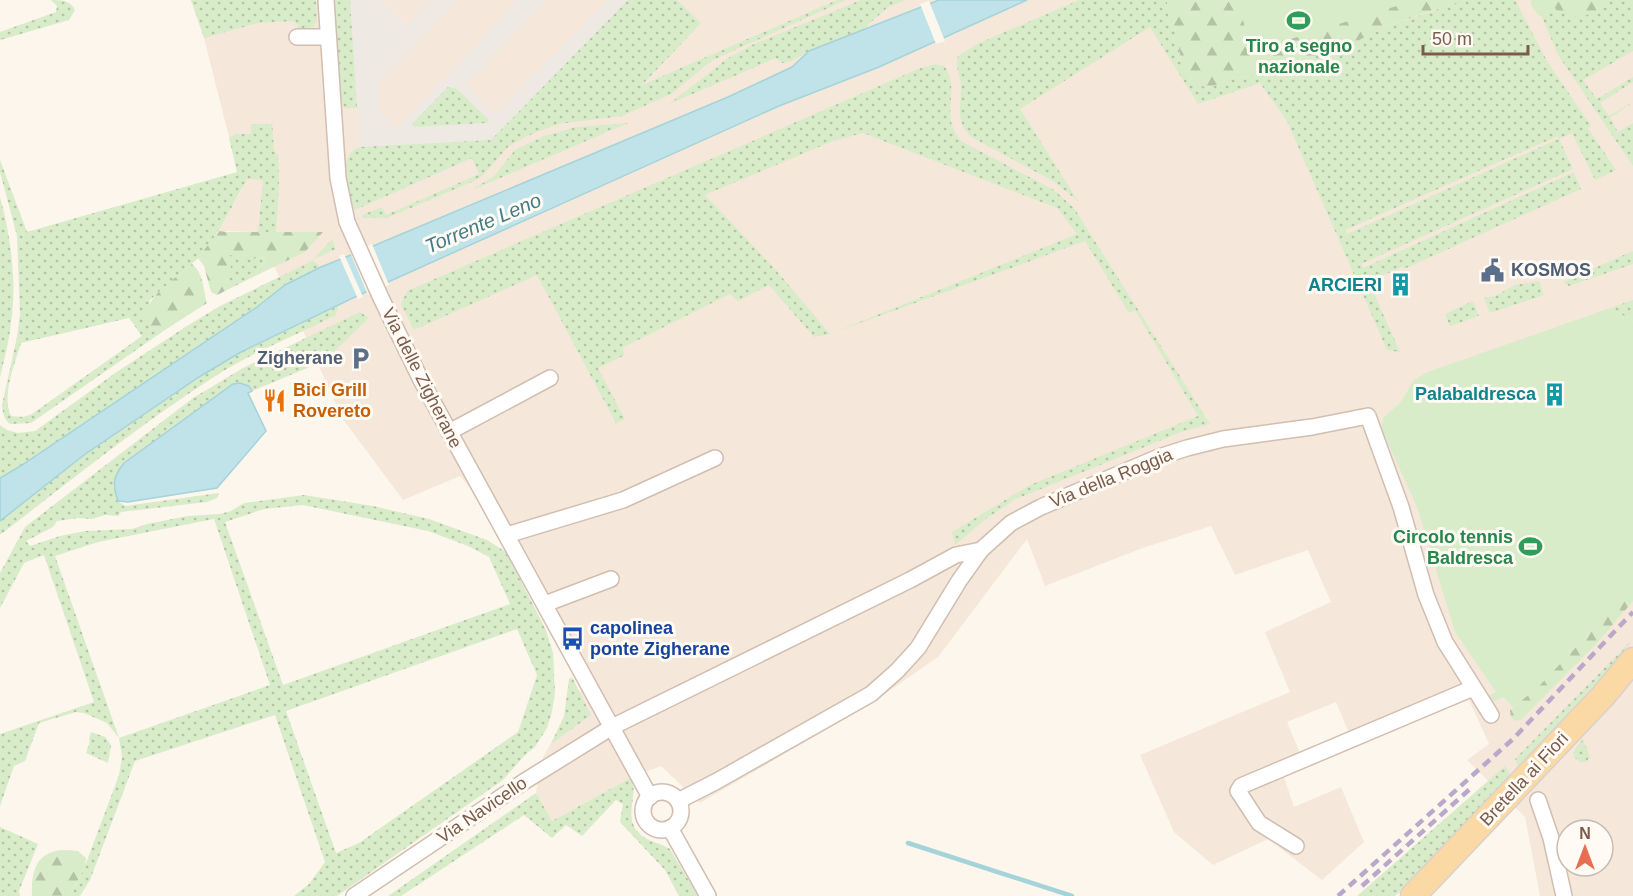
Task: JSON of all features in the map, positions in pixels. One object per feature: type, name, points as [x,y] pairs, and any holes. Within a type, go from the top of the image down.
[{"type":"main road","name":"Bretella ai Fiori","points":[[1413,896],[1603,696],[1633,660]]},
{"type":"street","name":"Via delle Zigherane","points":[[326,0],[339,186],[343,208],[356,240],[420,380],[650,797]]},
{"type":"street","points":[[301,40],[328,37]]},
{"type":"street","points":[[449,432],[550,378]]},
{"type":"street","name":"Via della Roggia","points":[[612,727],[956,555],[981,550],[1011,523],[1041,507],[1159,457],[1223,439],[1312,427],[1368,416],[1401,507],[1426,595],[1445,642],[1491,715]]},
{"type":"street","points":[[507,535],[623,500],[715,458]]},
{"type":"street","points":[[678,801],[871,694],[918,648],[981,550]]},
{"type":"street","points":[[545,604],[611,579]]},
{"type":"street","points":[[1296,846],[1259,823],[1238,791],[1240,786],[1473,688]]},
{"type":"street","name":"Via Navicello","points":[[354,896],[525,781],[612,727]]},
{"type":"street","points":[[656,793],[668,793],[678,801],[680,816],[670,828],[659,829],[648,823],[644,807],[650,797],[656,793]]},
{"type":"street","points":[[1538,800],[1551,838],[1564,896]]},
{"type":"street","points":[[670,828],[708,896]]},
{"type":"shaded area","points":[[191,0],[1633,0],[1633,896],[1540,896],[1525,817],[1467,760],[1489,744],[1469,700],[1353,743],[1336,702],[1287,722],[1305,765],[1283,774],[1294,807],[1341,787],[1364,842],[1322,880],[1268,839],[1213,865],[1174,832],[1140,755],[1290,692],[1265,632],[1331,602],[1308,550],[1235,575],[1211,526],[1140,549],[1045,586],[1027,539],[938,657],[867,706],[700,803],[661,766],[630,778],[552,821],[536,793],[541,761],[591,671],[524,556],[460,476],[403,500],[342,418],[259,232],[219,231],[242,189],[204,38]]},
{"type":"shaded area","points":[[350,0],[381,0],[406,25],[430,0],[459,0],[378,83],[378,107],[397,128],[518,0],[549,0],[466,85],[496,114],[607,0],[677,0],[643,84],[837,0],[355,210],[346,176],[346,164],[361,162]]},
{"type":"green space","points":[[51,0],[71,4],[75,10],[69,20],[0,40],[0,32],[56,12],[57,6]]},
{"type":"green space","points":[[191,0],[316,0],[317,21],[313,27],[298,30],[298,25],[293,21],[258,23],[204,38]]},
{"type":"green space","points":[[334,0],[350,0],[357,108],[345,108],[341,103]]},
{"type":"green space","points":[[628,0],[677,0],[701,23],[642,85],[837,0],[846,0],[713,60],[671,94],[622,116],[558,124],[525,137],[508,147],[483,175],[474,181],[387,218],[363,218],[362,215],[382,207],[386,215],[479,174],[472,158],[355,210],[345,175],[345,166],[352,152],[360,147],[491,140]]},
{"type":"green space","points":[[861,0],[905,0],[887,8],[861,31],[809,51],[792,61],[782,63],[776,58],[669,104],[728,58],[754,44]]},
{"type":"green space","points":[[1079,0],[1167,0],[1168,14],[1175,27],[1183,70],[1196,84],[1206,87],[1217,85],[1230,78],[1257,75],[1294,65],[1307,58],[1344,47],[1384,28],[1458,2],[1515,0],[1547,61],[1591,126],[1588,128],[1616,170],[1595,180],[1572,133],[1559,139],[1573,169],[1361,264],[1363,268],[1574,172],[1581,189],[1404,269],[1402,267],[1377,278],[1378,281],[1370,285],[1400,352],[1387,350],[1287,121],[1260,83],[1198,104],[1150,27],[1020,109],[1078,201],[1053,181],[971,137],[964,128],[960,117],[961,86],[957,60],[958,56],[977,44]],"holes":[[[1558,136],[1558,139],[1347,234],[1345,230]]]},
{"type":"green space","points":[[1167,0],[1237,0],[1249,39],[1401,0],[1466,0],[1384,28],[1344,47],[1307,58],[1294,65],[1257,75],[1230,78],[1217,85],[1206,87],[1196,84],[1183,70],[1175,27],[1168,14]]},
{"type":"green space","name":"Tiro a segno nazionale","points":[[1237,0],[1416,0],[1252,51]]},
{"type":"green space","points":[[1531,0],[1606,0],[1607,4],[1584,16],[1571,17],[1550,4],[1542,16],[1539,16],[1531,5]]},
{"type":"green space","points":[[1535,0],[1633,0],[1633,51],[1583,80],[1597,99],[1633,77],[1633,82],[1600,103],[1609,116],[1633,102],[1610,118],[1618,132],[1633,123],[1633,166],[1558,55]]},
{"type":"green space","points":[[935,64],[944,66],[951,80],[951,120],[961,141],[1054,190],[1074,208],[1210,424],[1184,431],[1016,499],[987,518],[955,545],[952,532],[1030,485],[1198,416],[1135,310],[1129,313],[1085,241],[830,334],[814,337],[769,285],[738,301],[730,294],[622,348],[625,355],[598,368],[625,419],[616,423],[537,275],[414,330],[401,304],[407,291],[918,69]],"holes":[[[863,133],[1057,208],[1077,234],[830,334],[775,269],[705,195],[833,141]]]},
{"type":"green space","points":[[448,87],[457,89],[489,121],[487,123],[413,127],[412,124]]},
{"type":"green space","points":[[272,121],[274,151],[278,155],[276,232],[258,232],[263,180],[247,179],[221,227],[202,255],[150,300],[146,317],[152,328],[158,331],[165,330],[31,423],[10,424],[4,416],[2,405],[20,314],[17,236],[0,172],[0,160],[27,232],[237,172],[229,138],[236,134],[251,134],[251,124],[271,124]],"holes":[[[129,318],[142,336],[32,414],[23,417],[11,416],[8,408],[8,389],[21,343]]]},
{"type":"green space","points":[[628,123],[472,190],[494,176],[515,150],[544,136],[576,127]]},
{"type":"green space","points":[[0,197],[10,243],[13,308],[0,378]]},
{"type":"green space","points":[[219,231],[323,232],[305,252],[257,275],[258,269],[265,262],[263,257],[253,259],[229,255],[232,275],[226,279],[227,290],[217,295],[211,292],[204,266],[198,258]]},
{"type":"green space","points":[[332,239],[336,249],[314,259]]},
{"type":"green space","points":[[1633,251],[1633,264],[1569,286],[1563,282]]},
{"type":"green space","points":[[236,254],[253,259],[263,257],[265,262],[258,269],[257,275],[227,290],[229,255]]},
{"type":"green space","points":[[313,260],[321,267],[285,285],[257,307],[0,478],[0,425],[18,433],[35,431],[118,371],[187,326],[220,306]]},
{"type":"green space","points":[[192,264],[201,277],[207,303],[165,330],[158,332],[148,324],[146,315],[149,305],[165,286]]},
{"type":"green space","points":[[1539,281],[1544,295],[1490,313],[1484,298],[1495,296],[1515,285]]},
{"type":"green space","points":[[1633,300],[1633,321],[1610,308]]},
{"type":"green space","points":[[1473,301],[1479,316],[1450,326],[1445,314]]},
{"type":"green space","points":[[338,306],[336,315],[243,360],[186,395],[0,535],[0,521],[84,455],[199,377],[241,352]]},
{"type":"green space","name":"Circolo tennis Baldresca","points":[[1610,308],[1633,321],[1633,587],[1538,687],[1513,707],[1503,697],[1494,701],[1489,700],[1487,697],[1496,692],[1455,632],[1417,507],[1382,430],[1381,421],[1401,402],[1413,381],[1425,373]]},
{"type":"green space","points":[[360,312],[369,318],[324,361],[252,391],[249,386],[113,486],[118,501],[125,506],[219,493],[217,498],[207,502],[121,512],[118,516],[105,515],[92,519],[57,521],[53,527],[26,541],[30,546],[85,531],[132,529],[188,516],[220,514],[231,511],[244,503],[304,495],[373,506],[429,519],[487,540],[506,552],[546,630],[553,653],[555,692],[547,728],[535,747],[503,780],[337,896],[294,896],[309,884],[325,862],[275,715],[135,761],[90,880],[80,896],[70,896],[85,866],[119,775],[122,757],[119,738],[107,723],[84,713],[76,712],[39,723],[25,761],[14,766],[0,806],[0,734],[94,702],[44,555],[24,563],[0,608],[0,573],[25,527],[193,398],[243,368]],"holes":[[[303,505],[428,531],[468,546],[489,557],[510,604],[283,685],[225,522],[264,509]],[[214,519],[270,685],[119,738],[55,556],[98,542]],[[517,629],[537,675],[518,732],[359,843],[336,853],[286,711]]]},
{"type":"green space","points":[[1633,587],[1633,601],[1597,643],[1521,720],[1516,721],[1511,718],[1510,710],[1538,687]]},
{"type":"green space","points":[[1633,639],[1606,673],[1518,766],[1515,759]]},
{"type":"green space","points":[[572,677],[591,715],[551,744],[564,716],[569,679]]},
{"type":"green space","points":[[91,732],[105,737],[111,745],[108,763],[86,753]]},
{"type":"green space","points":[[1583,739],[1590,757],[1586,762],[1580,762],[1575,758],[1573,752]]},
{"type":"green space","points":[[1505,766],[1510,774],[1403,890],[1395,896],[1357,896]]},
{"type":"green space","points":[[630,778],[634,791],[631,812],[635,827],[643,837],[670,849],[698,896],[679,896],[665,870],[620,822],[623,804],[616,800],[582,836],[566,825],[552,838],[524,815],[401,896],[388,896],[536,793],[552,821]]},
{"type":"green space","points":[[0,827],[38,844],[19,891],[20,896],[0,896]]},
{"type":"green space","points":[[61,850],[78,851],[86,858],[85,866],[70,896],[32,896],[32,880],[36,866],[45,855]]},
{"type":"water","name":"Torrente Leno","points":[[939,0],[1027,0],[879,67],[779,106],[357,296],[241,352],[199,377],[84,455],[0,521],[0,478],[257,307],[285,285],[321,267],[728,97],[792,67],[809,51]]},
{"type":"water","points":[[240,383],[249,386],[252,391],[248,393],[266,431],[217,488],[128,502],[118,501],[115,481],[124,463],[233,384]]},
{"type":"pier","points":[[929,1],[945,41],[936,44],[920,4]]},
{"type":"pier","points":[[372,244],[389,285],[368,295],[350,252]]},
{"type":"pier","points":[[344,254],[363,297],[358,299],[339,256]]},
{"type":"waterway","points":[[908,843],[1072,896]]},
{"type":"railway","points":[[1338,896],[1513,739],[1633,612]]},
{"type":"railway","points":[[1362,886],[1471,788]]},
{"type":"place","name":"Tiro a segno nazionale","points":[[1299,20]]},
{"type":"place","name":"KOSMOS","points":[[1493,270]]},
{"type":"place","name":"ARCIERI","points":[[1400,285]]},
{"type":"place","name":"Zigherane","points":[[361,358]]},
{"type":"place","name":"Palabaldresca","points":[[1554,394]]},
{"type":"place","name":"Bici Grill Rovereto","points":[[275,400]]},
{"type":"place","name":"Circolo tennis Baldresca","points":[[1531,547]]},
{"type":"place","name":"capolinea ponte Zigherane","points":[[572,638]]}]
